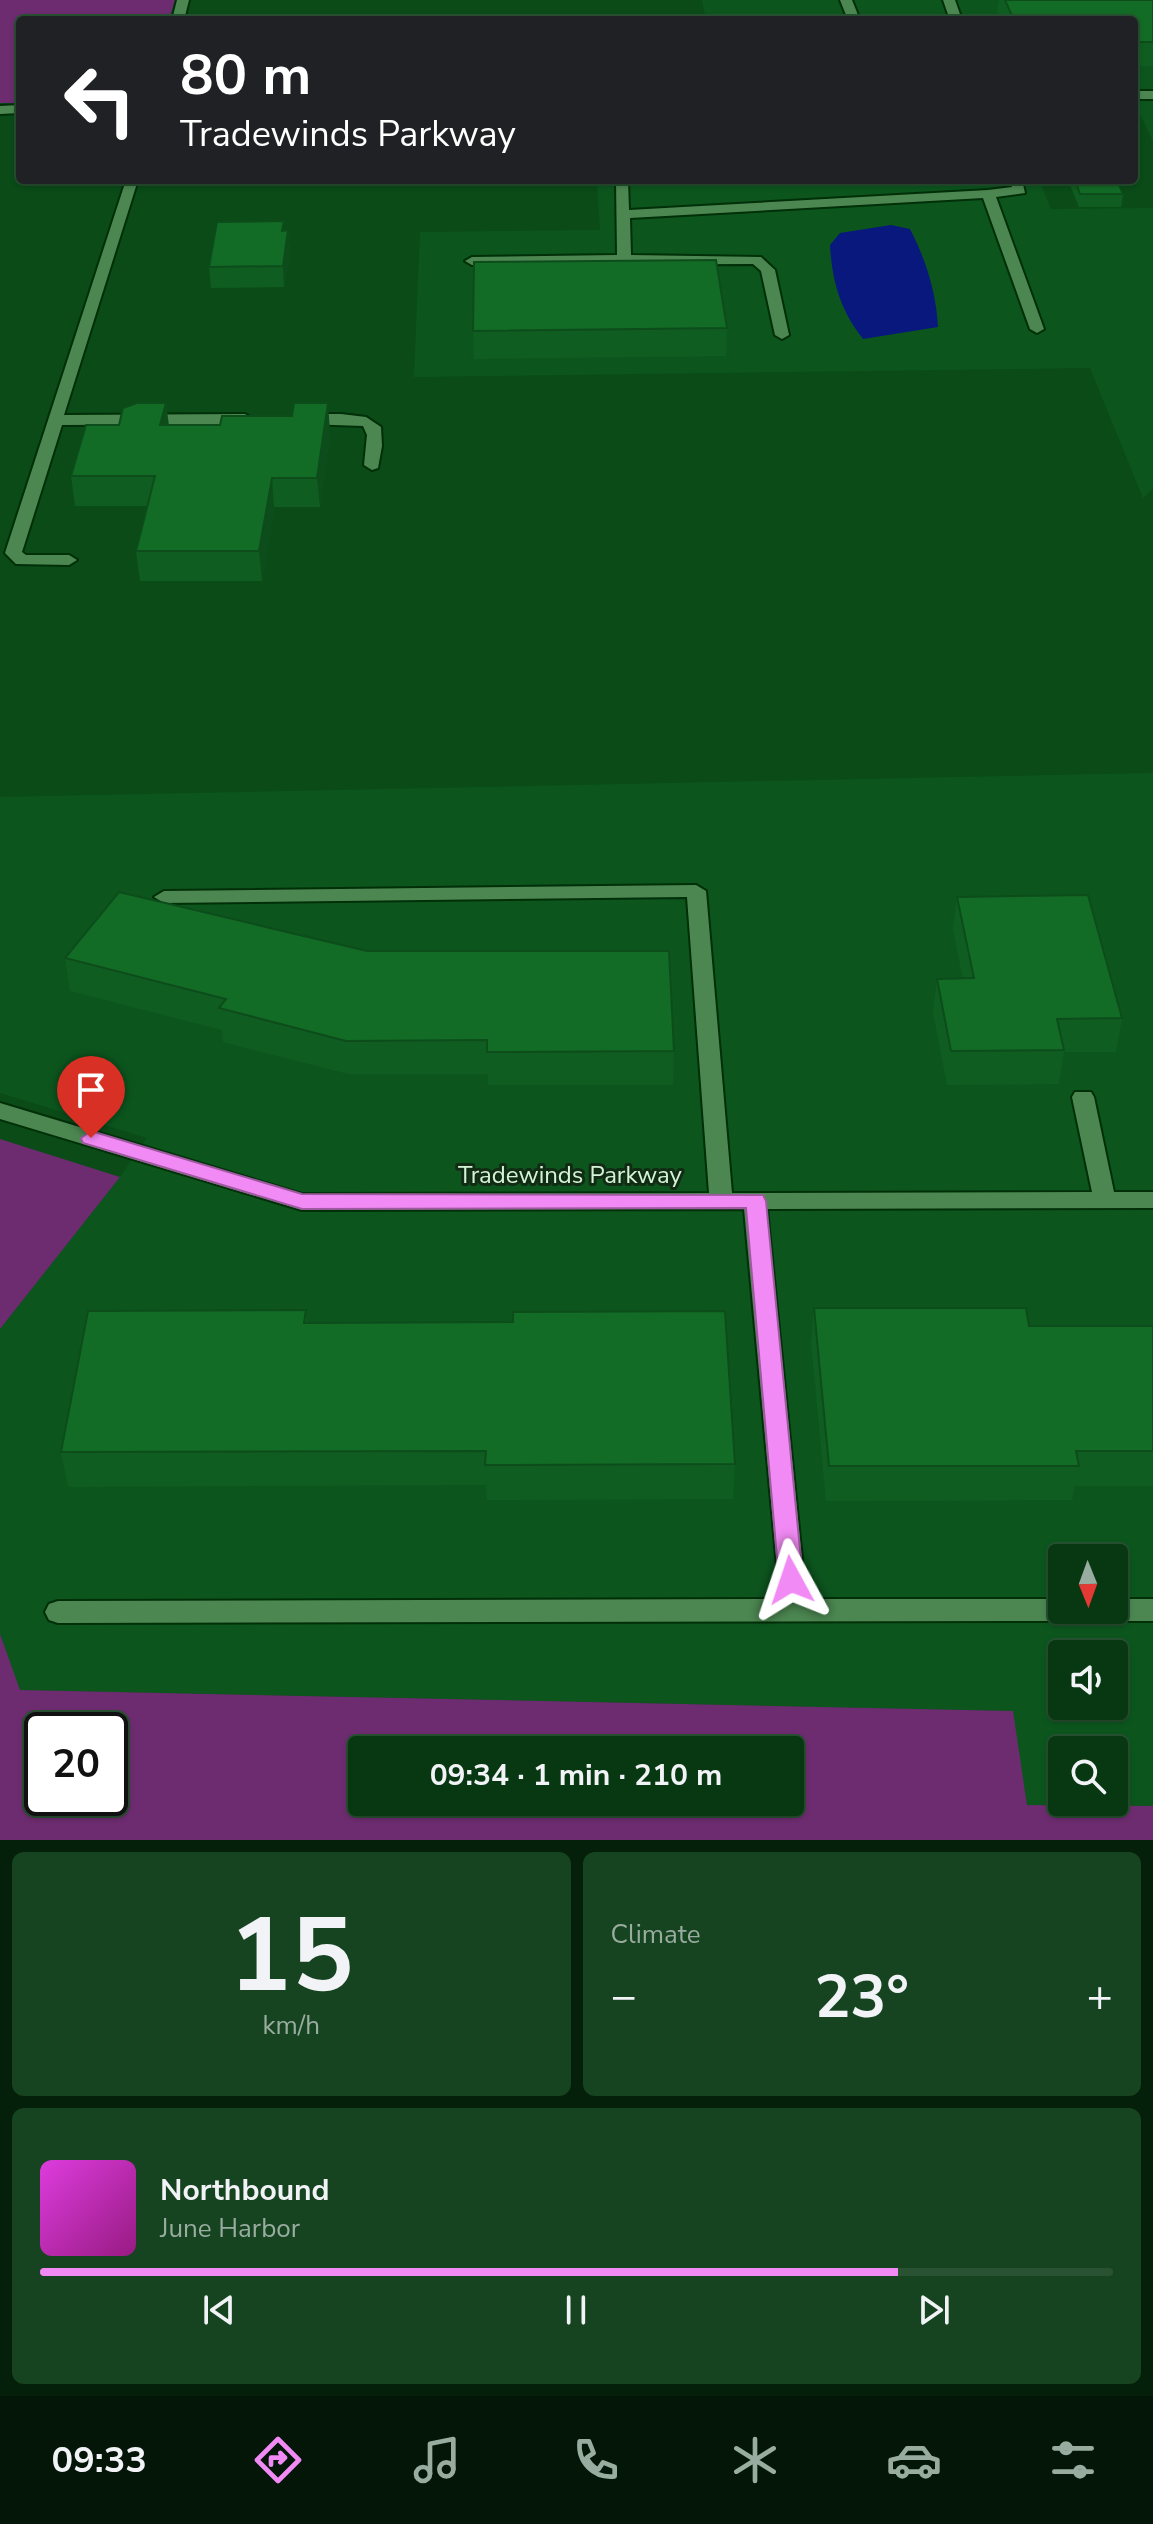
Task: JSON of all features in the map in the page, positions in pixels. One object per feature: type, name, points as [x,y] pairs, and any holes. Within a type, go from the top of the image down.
[{"type":"street","points":[[69,560],[22,560],[13,553],[131,184]]},
{"type":"street","points":[[622,184],[624,259]]},
{"type":"street","points":[[624,214],[988,194],[1020,190],[1018,184]]},
{"type":"street","points":[[988,194],[1037,329]]},
{"type":"street","points":[[472,261],[756,260],[768,270],[782,335]]},
{"type":"street","points":[[57,420],[267,419]]},
{"type":"street","points":[[293,419],[361,421],[372,425],[375,431],[372,465]]},
{"type":"street","points":[[164,897],[696,891],[721,1201]]},
{"type":"street","points":[[1083,1097],[1105,1201]]},
{"type":"street","name":"Tradewinds Parkway","points":[[0,1111],[302,1202],[1153,1200]]},
{"type":"street","points":[[755,1201],[794,1610]]},
{"type":"street","points":[[58,1612],[1048,1610]]},
{"type":"street","points":[[1128,1610],[1153,1610]]},
{"type":"shaded area","points":[[0,0],[175,0],[170,16],[16,16],[16,103],[0,103]]},
{"type":"shaded area","points":[[702,0],[1153,0],[1153,141],[1138,110],[1138,16],[705,16]]},
{"type":"shaded area","points":[[597,184],[1041,184],[1051,209],[1153,208],[1153,488],[1143,498],[1090,368],[414,377],[420,232],[600,230]]},
{"type":"shaded area","points":[[891,225],[910,229],[916,241],[932,289],[938,327],[863,339],[848,317],[839,295],[830,245],[840,233]]},
{"type":"shaded area","points":[[1153,773],[1153,1806],[1128,1806],[1128,1736],[1048,1736],[1048,1805],[1027,1805],[1012,1711],[19,1690],[0,1634],[0,1329],[147,1138],[0,1093],[0,797]]},
{"type":"shaded area","points":[[0,1139],[120,1177],[0,1329]]},
{"type":"shaded area","points":[[0,1634],[20,1690],[1013,1711],[1027,1805],[1048,1805],[1048,1816],[1128,1816],[1128,1806],[1153,1806],[1153,1840],[0,1840]]},
{"type":"building","points":[[1005,0],[1153,0],[1153,42],[1138,42],[1138,16],[1012,16]]},
{"type":"building","points":[[1076,184],[1119,184],[1123,194],[1080,194]]},
{"type":"building","points":[[284,221],[282,231],[288,230],[283,266],[209,267],[217,222]]},
{"type":"building","points":[[716,260],[727,328],[473,331],[474,262]]},
{"type":"building","points":[[137,403],[166,403],[160,425],[220,425],[222,416],[292,416],[294,403],[328,403],[317,478],[272,478],[259,551],[136,551],[155,476],[71,476],[86,425],[119,425],[123,408]]},
{"type":"building","points":[[119,892],[367,951],[669,951],[674,1051],[487,1052],[487,1040],[346,1041],[219,1008],[226,999],[65,958]]},
{"type":"building","points":[[1088,895],[1122,1018],[1057,1019],[1064,1050],[951,1051],[937,979],[974,978],[957,897]]},
{"type":"building","points":[[814,1308],[1026,1308],[1029,1326],[1153,1326],[1153,1451],[1076,1451],[1079,1466],[829,1466]]},
{"type":"building","points":[[306,1310],[304,1323],[513,1322],[513,1312],[725,1311],[735,1464],[485,1465],[486,1451],[61,1452],[88,1311]]},
{"type":"route","points":[[91,1138],[302,1202],[755,1201],[791,1580]]}]
